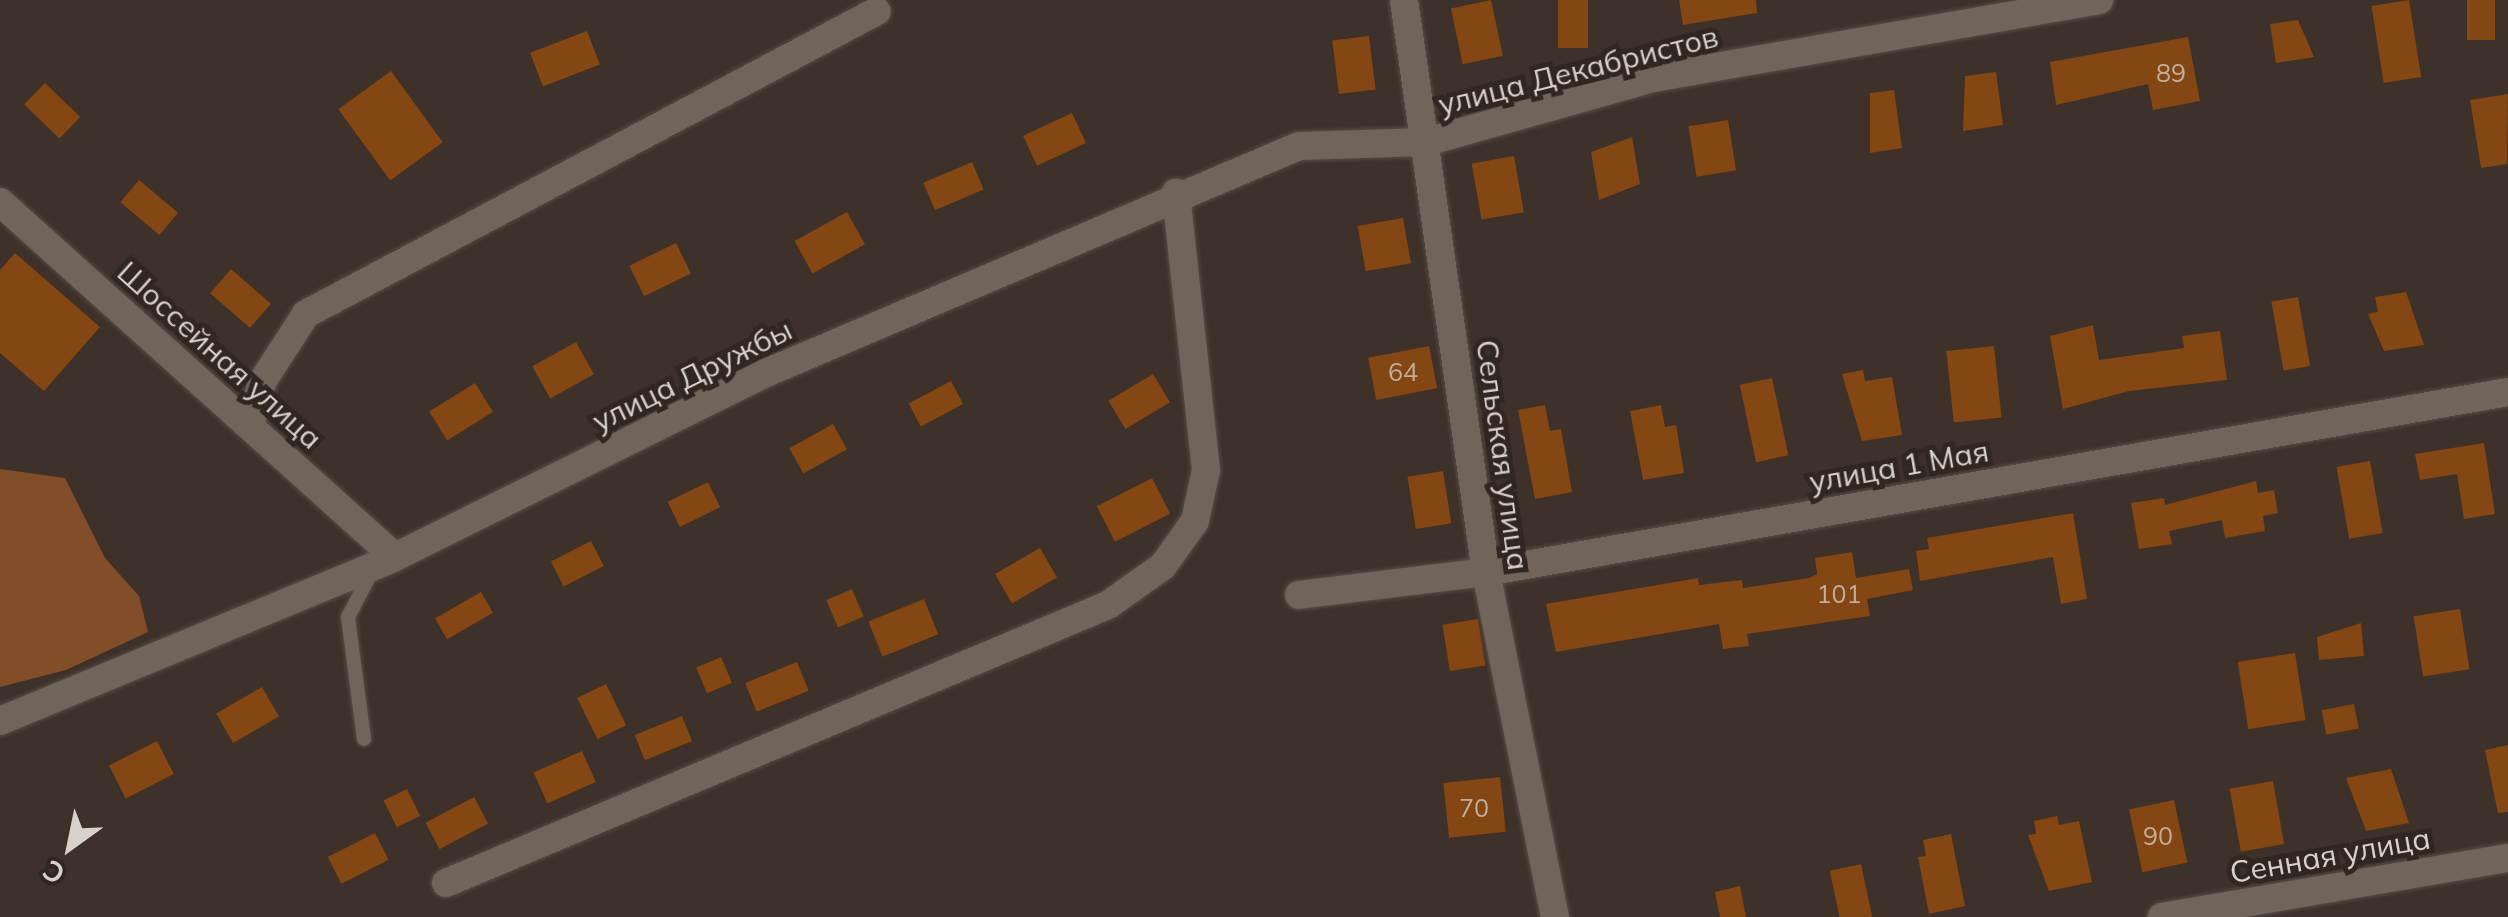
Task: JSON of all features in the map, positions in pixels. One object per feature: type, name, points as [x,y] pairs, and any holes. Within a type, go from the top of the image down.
[{"type":"street","name":"Сельская улица","points":[[1404,0],[1486,572],[1555,917]]},
{"type":"street","name":"улица Декабристов","points":[[1426,142],[1653,78],[2100,0]]},
{"type":"street","points":[[250,426],[262,382],[306,314],[877,11]]},
{"type":"street","name":"улица Дружбы","points":[[0,721],[385,562],[766,373],[1176,193],[1299,146],[1426,142]]},
{"type":"street","points":[[446,883],[1108,605],[1164,566],[1195,521],[1206,470],[1176,193]]},
{"type":"street","name":"Шоссейная улица","points":[[0,202],[250,426],[385,562]]},
{"type":"street","name":"улица 1 Мая","points":[[1299,595],[1486,572],[2508,392]]},
{"type":"street","name":"Сенная улица","points":[[2162,917],[2508,858]]},
{"type":"lane","points":[[364,739],[348,617],[385,562]]},
{"type":"shaded area","points":[[0,469],[65,478],[105,558],[139,596],[148,632],[66,670],[0,687]]},
{"type":"building","points":[[1491,0],[1503,56],[1463,64],[1451,9]]},
{"type":"building","points":[[1558,0],[1588,0],[1588,48],[1558,48]]},
{"type":"building","points":[[1679,0],[1756,0],[1757,13],[1683,25]]},
{"type":"building","points":[[2409,0],[2421,77],[2384,83],[2371,6]]},
{"type":"building","points":[[2467,0],[2495,0],[2495,40],[2467,40]]},
{"type":"building","points":[[2298,20],[2314,57],[2276,63],[2270,24]]},
{"type":"building","points":[[587,31],[600,65],[543,86],[530,53]]},
{"type":"building","points":[[1369,36],[1376,90],[1339,94],[1332,41]]},
{"type":"building","points":[[2188,37],[2200,101],[2153,110],[2148,84],[2056,105],[2050,62]]},
{"type":"building","points":[[391,71],[443,142],[390,180],[338,109]]},
{"type":"building","points":[[1996,72],[2003,125],[1963,131],[1965,76]]},
{"type":"building","points":[[45,83],[80,117],[59,139],[24,105]]},
{"type":"building","points":[[1894,90],[1902,148],[1870,153],[1870,93]]},
{"type":"building","points":[[2508,94],[2507,164],[2481,168],[2470,100]]},
{"type":"building","points":[[1072,113],[1086,143],[1037,166],[1023,136]]},
{"type":"building","points":[[1728,120],[1736,170],[1696,177],[1688,126]]},
{"type":"building","points":[[1632,137],[1640,184],[1599,200],[1591,152]]},
{"type":"building","points":[[1514,156],[1524,212],[1482,220],[1472,163]]},
{"type":"building","points":[[972,162],[984,190],[935,210],[923,183]]},
{"type":"building","points":[[139,180],[178,213],[159,235],[120,202]]},
{"type":"building","points":[[847,212],[865,244],[812,273],[795,241]]},
{"type":"building","points":[[1403,218],[1411,263],[1366,271],[1358,226]]},
{"type":"building","points":[[676,243],[691,274],[644,296],[629,266]]},
{"type":"building","points":[[15,253],[100,327],[44,391],[0,353],[0,270]]},
{"type":"building","points":[[231,269],[271,304],[250,328],[210,293]]},
{"type":"building","points":[[2406,292],[2424,345],[2384,351],[2368,314],[2378,312],[2375,297]]},
{"type":"building","points":[[2298,297],[2310,366],[2284,371],[2271,302]]},
{"type":"building","points":[[2093,325],[2099,360],[2184,348],[2182,336],[2220,331],[2227,380],[2129,391],[2063,409],[2050,336]]},
{"type":"building","points":[[576,342],[594,374],[550,399],[532,366]]},
{"type":"building","points":[[1429,346],[1437,388],[1376,400],[1368,358]]},
{"type":"building","points":[[1994,346],[2002,418],[1954,423],[1946,351]]},
{"type":"building","points":[[1863,370],[1865,381],[1892,377],[1902,435],[1862,441],[1842,374]]},
{"type":"building","points":[[1153,374],[1170,402],[1125,429],[1108,401]]},
{"type":"building","points":[[1772,378],[1788,455],[1756,462],[1740,385]]},
{"type":"building","points":[[951,381],[963,404],[921,426],[909,404]]},
{"type":"building","points":[[475,383],[493,412],[447,440],[429,412]]},
{"type":"building","points":[[1545,405],[1550,431],[1561,429],[1572,492],[1535,499],[1518,410]]},
{"type":"building","points":[[1661,405],[1665,427],[1676,425],[1684,473],[1643,480],[1630,411]]},
{"type":"building","points":[[833,424],[847,449],[803,474],[789,448]]},
{"type":"building","points":[[2484,443],[2495,514],[2464,519],[2457,474],[2420,480],[2415,454]]},
{"type":"building","points":[[2370,461],[2383,533],[2349,539],[2337,467]]},
{"type":"building","points":[[1443,471],[1451,523],[1416,529],[1407,477]]},
{"type":"building","points":[[1152,478],[1170,514],[1115,542],[1097,506]]},
{"type":"building","points":[[2256,481],[2258,493],[2274,490],[2278,513],[2263,516],[2265,531],[2225,538],[2222,520],[2169,531],[2172,544],[2139,549],[2131,503],[2164,498],[2165,505]]},
{"type":"building","points":[[708,482],[720,507],[680,527],[668,502]]},
{"type":"building","points":[[2073,513],[2087,599],[2061,604],[2053,557],[1920,581],[1916,551],[1929,549],[1927,538]]},
{"type":"building","points":[[591,541],[604,566],[564,586],[551,561]]},
{"type":"building","points":[[1040,548],[1057,577],[1012,603],[995,574]]},
{"type":"building","points":[[1852,552],[1856,578],[1909,569],[1913,590],[1867,599],[1870,616],[1747,634],[1749,646],[1723,649],[1719,624],[1556,652],[1546,604],[1698,578],[1699,585],[1742,580],[1743,588],[1809,578],[1817,574],[1815,558]]},
{"type":"building","points":[[852,589],[864,617],[838,628],[826,600]]},
{"type":"building","points":[[481,592],[493,613],[447,639],[435,618]]},
{"type":"building","points":[[924,599],[938,634],[883,657],[868,621]]},
{"type":"building","points":[[2460,609],[2470,669],[2423,677],[2414,616]]},
{"type":"building","points":[[1478,619],[1485,665],[1450,671],[1442,625]]},
{"type":"building","points":[[2361,623],[2364,656],[2319,660],[2317,637]]},
{"type":"building","points":[[2295,653],[2306,720],[2248,729],[2238,662]]},
{"type":"building","points":[[721,657],[732,683],[707,693],[696,668]]},
{"type":"building","points":[[797,662],[809,691],[757,712],[745,683]]},
{"type":"building","points":[[606,684],[626,725],[597,739],[577,698]]},
{"type":"building","points":[[262,687],[279,716],[233,743],[216,714]]},
{"type":"building","points":[[2354,704],[2359,729],[2326,735],[2322,710]]},
{"type":"building","points":[[682,716],[692,741],[645,760],[635,735]]},
{"type":"building","points":[[157,741],[174,774],[126,798],[109,766]]},
{"type":"building","points":[[2508,745],[2508,812],[2498,813],[2485,750]]},
{"type":"building","points":[[582,751],[596,782],[547,804],[534,773]]},
{"type":"building","points":[[2391,769],[2409,823],[2366,831],[2346,778]]},
{"type":"building","points":[[1500,777],[1506,832],[1449,838],[1443,783]]},
{"type":"building","points":[[2273,781],[2284,844],[2241,852],[2230,789]]},
{"type":"building","points":[[407,789],[420,816],[397,827],[384,800]]},
{"type":"building","points":[[474,797],[488,823],[440,849],[425,823]]},
{"type":"building","points":[[2174,800],[2187,863],[2142,872],[2129,810]]},
{"type":"building","points":[[2057,816],[2059,825],[2079,821],[2092,882],[2049,891],[2028,835],[2036,834],[2034,821]]},
{"type":"building","points":[[375,833],[389,860],[341,884],[328,857]]},
{"type":"building","points":[[1951,834],[1965,906],[1929,914],[1918,857],[1926,856],[1923,840]]},
{"type":"building","points":[[1861,864],[1872,917],[1840,917],[1830,871]]},
{"type":"building","points":[[1740,886],[1746,917],[1720,917],[1715,892]]}]
